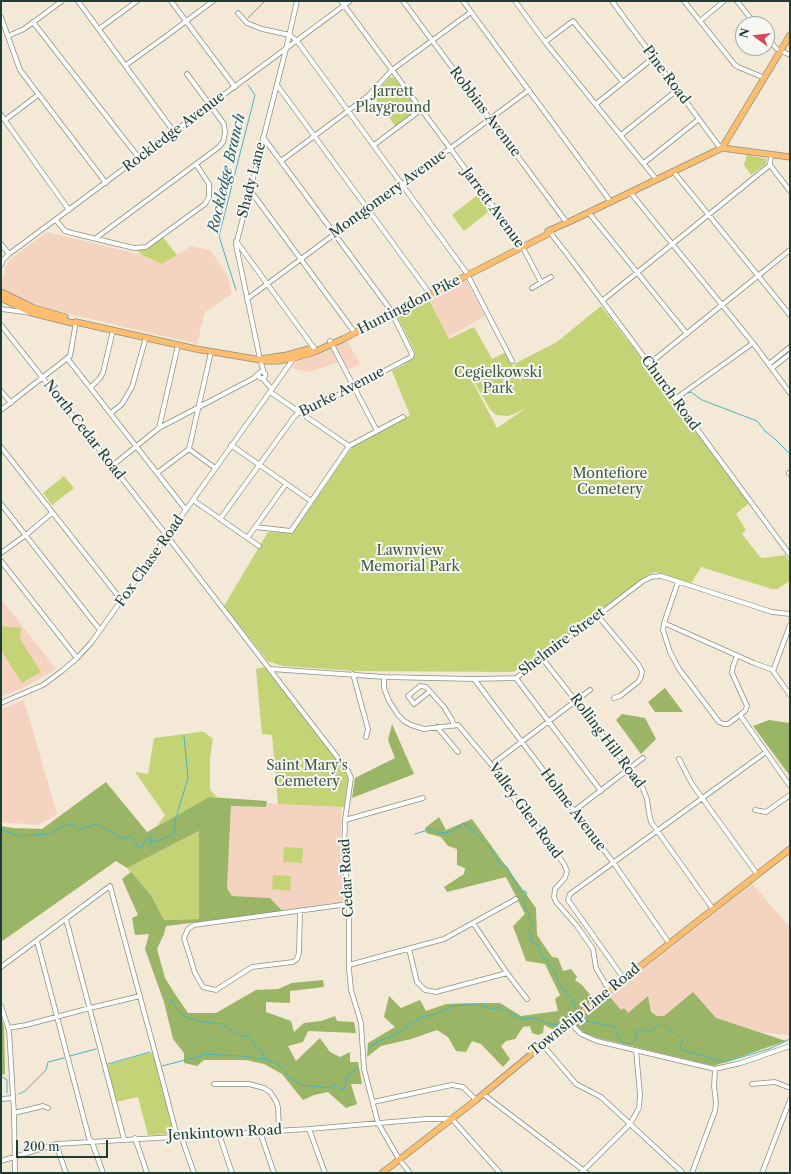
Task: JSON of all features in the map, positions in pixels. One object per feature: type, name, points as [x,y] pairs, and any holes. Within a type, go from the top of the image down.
[{"type":"main road","points":[[790,35],[722,148],[790,157]]},
{"type":"main road","name":"Huntingdon Pike","points":[[1,298],[32,314],[72,323],[76,322],[211,352],[271,361],[294,358],[314,352],[522,246],[545,232],[551,231],[589,213],[722,148]]},
{"type":"main road","name":"Huntingdon Pike","points":[[1,292],[34,308],[74,319],[76,322]]},
{"type":"main road","name":"Huntingdon Pike","points":[[260,359],[287,355],[331,343]]},
{"type":"main road","name":"Township Line Road","points":[[382,1173],[476,1100],[609,990],[790,849]]},
{"type":"street","points":[[8,36],[24,29],[62,1]]},
{"type":"street","points":[[78,1],[174,132]]},
{"type":"street","points":[[99,29],[137,1]]},
{"type":"street","points":[[171,1],[236,87]]},
{"type":"street","points":[[126,65],[213,1]]},
{"type":"street","name":"Shady Lane","points":[[260,359],[236,249],[236,241],[290,34],[297,1]]},
{"type":"street","name":"Jarrett Avenue","points":[[341,1],[522,246],[541,282]]},
{"type":"street","name":"Rockledge Avenue","points":[[1,265],[3,260],[9,254],[350,1]]},
{"type":"street","name":"Robbins Avenue","points":[[403,1],[567,223]]},
{"type":"street","points":[[463,1],[611,202]]},
{"type":"street","points":[[515,1],[545,42],[656,179]]},
{"type":"street","name":"Pine Road","points":[[612,1],[718,145],[722,148]]},
{"type":"street","points":[[684,1],[735,65],[764,78]]},
{"type":"street","points":[[700,21],[724,1]]},
{"type":"street","points":[[737,1],[749,16]]},
{"type":"street","points":[[281,161],[368,96],[392,70],[471,12]]},
{"type":"street","points":[[238,13],[248,23],[262,29],[290,34],[297,41],[467,273],[512,361]]},
{"type":"street","points":[[1,17],[20,70],[106,183]]},
{"type":"street","points":[[545,42],[573,21],[623,82]]},
{"type":"street","points":[[33,22],[139,158]]},
{"type":"street","points":[[775,46],[780,51],[790,55]]},
{"type":"street","points":[[596,104],[653,58]]},
{"type":"street","points":[[96,238],[219,147],[223,142],[225,133],[224,124],[187,74]]},
{"type":"street","points":[[277,85],[429,293]]},
{"type":"street","name":"Montgomery Avenue","points":[[247,298],[529,90]]},
{"type":"street","points":[[621,135],[677,90]]},
{"type":"street","points":[[5,120],[38,95]]},
{"type":"street","points":[[374,145],[422,109]]},
{"type":"street","points":[[1,115],[69,210]]},
{"type":"street","points":[[644,163],[699,119]]},
{"type":"street","points":[[263,137],[392,312]]},
{"type":"street","points":[[771,154],[770,166],[790,191]]},
{"type":"street","points":[[56,220],[65,231],[134,248],[146,247],[205,204],[209,197],[209,184],[196,164]]},
{"type":"street","points":[[602,301],[770,166]]},
{"type":"street","points":[[673,171],[790,315]]},
{"type":"street","points":[[250,190],[354,332]]},
{"type":"street","points":[[630,192],[722,304],[790,393]]},
{"type":"street","points":[[589,213],[687,334]]},
{"type":"street","name":"Church Road","points":[[551,231],[552,235],[790,555]]},
{"type":"street","points":[[236,241],[314,348]]},
{"type":"street","points":[[1,244],[9,254]]},
{"type":"street","points":[[649,364],[790,250]]},
{"type":"street","points":[[532,288],[550,277]]},
{"type":"street","points":[[786,310],[790,307]]},
{"type":"street","points":[[1,309],[32,314]]},
{"type":"street","name":"Burke Avenue","points":[[220,519],[299,412],[304,412],[411,357],[412,352],[392,312]]},
{"type":"street","points":[[1,410],[70,356],[76,322]]},
{"type":"street","name":"North Cedar Road","points":[[1,325],[226,613]]},
{"type":"street","points":[[91,387],[100,378],[102,373],[113,330]]},
{"type":"street","points":[[111,414],[122,404],[132,388],[146,338]]},
{"type":"street","points":[[331,343],[377,432]]},
{"type":"street","points":[[675,399],[753,343]]},
{"type":"street","points":[[159,428],[178,345]]},
{"type":"street","points":[[770,366],[790,347]]},
{"type":"street","points":[[157,473],[189,449],[211,352]]},
{"type":"street","points":[[770,366],[790,354]]},
{"type":"street","points":[[68,358],[186,510]]},
{"type":"street","name":"Fox Chase Road","points":[[1,703],[43,685],[77,658],[122,601],[294,358]]},
{"type":"street","points":[[260,359],[262,374],[271,390],[299,412],[349,446]]},
{"type":"street","points":[[112,466],[159,428],[262,374]]},
{"type":"street","points":[[1,391],[10,403]]},
{"type":"street","points":[[255,527],[290,531],[349,446],[403,417]]},
{"type":"street","points":[[231,445],[311,501]]},
{"type":"street","points":[[1,447],[122,601]]},
{"type":"street","points":[[189,449],[215,468]]},
{"type":"street","points":[[248,538],[286,484]]},
{"type":"street","points":[[193,500],[259,546]]},
{"type":"street","points":[[1,504],[100,630]]},
{"type":"street","points":[[1,553],[26,535],[52,513]]},
{"type":"street","points":[[1,561],[77,658]]},
{"type":"street","name":"Shelmire Street","points":[[271,669],[384,677],[474,679],[516,678],[651,576],[661,576],[772,612],[790,614]]},
{"type":"street","points":[[678,582],[664,623],[668,646],[679,668],[719,722],[724,724],[728,724],[740,715],[745,711],[747,706],[732,673],[737,656]]},
{"type":"street","name":"Cedar Road","points":[[226,613],[271,669],[348,771],[351,778],[345,820],[344,853],[349,904],[349,965],[351,990],[361,1023],[364,1069],[378,1124],[399,1159],[410,1173]]},
{"type":"street","points":[[598,616],[638,664],[642,671],[638,682],[620,696],[614,698]]},
{"type":"street","points":[[664,623],[737,656],[773,670],[790,695]]},
{"type":"street","points":[[773,671],[790,625]]},
{"type":"street","name":"Rolling Hill Road","points":[[542,658],[645,791],[651,822],[713,909]]},
{"type":"street","points":[[265,662],[282,670],[279,680]]},
{"type":"street","points":[[353,674],[368,729],[366,737]]},
{"type":"street","points":[[384,677],[384,688],[388,701],[398,715],[412,725],[424,728],[454,726],[444,706],[426,687],[420,686],[408,696],[414,704],[430,692]]},
{"type":"street","points":[[516,678],[602,791]]},
{"type":"street","name":"Holme Avenue","points":[[474,679],[613,862],[669,943]]},
{"type":"street","points":[[495,762],[590,690]]},
{"type":"street","points":[[740,715],[790,786]]},
{"type":"street","name":"Valley Glen Road","points":[[454,726],[458,726],[492,764],[505,781],[517,803],[532,819],[564,864],[567,871],[565,878],[555,889],[554,898],[577,926],[593,949],[596,968],[609,990]]},
{"type":"street","points":[[437,727],[458,752]]},
{"type":"street","points":[[624,979],[568,900],[570,894],[766,752]]},
{"type":"street","points":[[574,811],[630,770],[643,758]]},
{"type":"street","points":[[679,759],[692,784],[757,874]]},
{"type":"street","points":[[755,810],[766,812],[790,795]]},
{"type":"street","points":[[345,820],[424,798]]},
{"type":"street","points":[[1,967],[110,886],[179,1136],[194,1173]]},
{"type":"street","points":[[349,965],[444,939],[516,899]]},
{"type":"street","points":[[300,911],[299,954],[296,959],[289,964],[252,968],[216,990],[203,987],[195,974],[184,938],[188,929],[194,925],[349,904]]},
{"type":"street","points":[[66,919],[124,1139]]},
{"type":"street","points":[[474,923],[508,973],[528,999]]},
{"type":"street","points":[[37,941],[89,1138],[92,1142],[103,1173]]},
{"type":"street","points":[[409,949],[418,982],[425,990],[436,992],[508,973]]},
{"type":"street","points":[[8,1028],[26,1025],[140,996]]},
{"type":"street","points":[[1,1006],[8,1028],[14,1113],[15,1173]]},
{"type":"street","points":[[571,1021],[581,1034],[596,1041],[715,1069],[741,1063],[790,1046]]},
{"type":"street","points":[[542,1044],[576,1084],[601,1097],[683,1173]]},
{"type":"street","points":[[483,1094],[584,1172],[630,1124],[639,1108],[640,1095],[636,1050]]},
{"type":"street","points":[[692,1173],[715,1111],[715,1069]]},
{"type":"street","points":[[752,1084],[775,1082],[790,1088]]},
{"type":"street","points":[[214,1084],[249,1084],[264,1088],[270,1092],[278,1107],[279,1130]]},
{"type":"street","points":[[373,1102],[455,1085],[463,1087],[476,1100]]},
{"type":"street","points":[[1,1099],[13,1098]]},
{"type":"street","points":[[762,1173],[790,1100]]},
{"type":"street","points":[[14,1113],[43,1106],[48,1108]]},
{"type":"street","points":[[452,1118],[500,1173]]},
{"type":"street","name":"Jenkintown Road","points":[[1,1160],[56,1144],[135,1138],[309,1129],[452,1118]]},
{"type":"street","points":[[309,1129],[325,1173]]},
{"type":"street","points":[[260,1132],[274,1173]]},
{"type":"street","points":[[218,1134],[232,1173]]},
{"type":"street","points":[[135,1138],[147,1173]]},
{"type":"street","points":[[56,1144],[66,1173]]},
{"type":"shaded area","points":[[47,232],[142,255],[162,264],[191,246],[210,250],[227,274],[232,294],[205,312],[197,344],[48,309],[2,290],[1,285],[6,265],[12,258]]},
{"type":"shaded area","points":[[464,279],[466,280],[485,316],[448,337],[429,298]]},
{"type":"shaded area","points":[[347,340],[360,364],[350,369],[346,368],[342,361],[309,372],[291,368],[297,361]]},
{"type":"shaded area","points":[[1,599],[56,669],[27,686],[1,697]]},
{"type":"shaded area","points":[[24,700],[57,814],[38,825],[1,822],[1,709]]},
{"type":"shaded area","points":[[267,803],[342,807],[340,853],[345,905],[285,914],[270,898],[232,896],[227,888],[231,806],[266,807]]},
{"type":"shaded area","points":[[752,884],[790,927],[790,1035],[750,1032],[622,1015],[602,1002]]},
{"type":"green space","name":"Jarrett Playground","points":[[390,77],[395,78],[418,109],[396,127],[373,96]]},
{"type":"green space","points":[[747,155],[767,159],[766,164],[751,175],[744,165]]},
{"type":"green space","points":[[480,193],[492,209],[464,231],[452,215]]},
{"type":"green space","points":[[162,236],[177,255],[162,264],[142,255],[134,248],[140,248]]},
{"type":"green space","points":[[428,298],[449,339],[474,327],[492,359],[506,352],[524,388],[514,364],[557,342],[601,306],[749,503],[736,514],[746,530],[742,534],[760,557],[764,558],[785,555],[790,562],[790,581],[777,589],[772,589],[704,568],[702,566],[691,583],[656,572],[649,574],[545,652],[513,672],[356,671],[282,666],[268,661],[224,606],[268,532],[292,533],[353,446],[410,415],[392,371],[405,364],[415,352],[396,314]],"holes":[[[459,356],[490,409],[496,415],[508,416],[526,408],[497,428]]]},
{"type":"green space","points":[[64,476],[74,488],[52,505],[43,493]]},
{"type":"green space","points":[[1,626],[21,628],[20,639],[41,672],[22,683],[1,650]]},
{"type":"green space","name":"Saint Mary's Cemetery","points":[[266,667],[346,772],[348,779],[344,807],[278,804],[272,735],[262,734],[256,669]]},
{"type":"green space","points":[[665,688],[683,712],[655,712],[648,702]]},
{"type":"green space","points":[[622,714],[645,718],[656,739],[641,754],[616,720]]},
{"type":"green space","points":[[769,720],[789,723],[790,725],[790,776],[753,726]]},
{"type":"green space","points":[[392,724],[414,774],[352,798],[355,778],[395,758],[388,740]]},
{"type":"green space","points":[[204,732],[213,739],[210,758],[210,790],[217,797],[209,797],[157,826],[165,815],[135,772],[148,774],[154,738]]},
{"type":"green space","points":[[106,782],[147,832],[209,797],[267,801],[266,807],[231,806],[227,888],[232,896],[270,898],[285,914],[223,922],[199,922],[166,926],[157,949],[165,978],[188,1013],[216,1013],[256,990],[278,989],[292,983],[323,980],[324,987],[290,991],[290,1003],[266,1002],[266,1012],[291,1021],[294,1032],[304,1023],[321,1021],[335,1016],[337,1021],[354,1022],[356,1033],[308,1031],[303,1042],[288,1046],[296,1061],[320,1038],[330,1052],[340,1057],[350,1052],[350,1062],[358,1062],[362,1084],[351,1084],[357,1104],[346,1108],[328,1092],[314,1095],[303,1100],[282,1074],[264,1064],[246,1060],[204,1060],[197,1066],[184,1063],[184,1053],[173,1039],[164,1002],[145,949],[149,934],[135,935],[132,918],[138,915],[122,879],[131,872],[151,895],[164,920],[199,919],[199,831],[127,868],[116,861],[1,942],[1,826],[42,829]]},
{"type":"green space","points":[[439,817],[446,830],[472,819],[536,908],[537,935],[552,957],[558,958],[563,971],[571,969],[577,977],[575,980],[599,1002],[609,996],[621,1010],[624,1008],[628,1013],[648,996],[651,1012],[657,1016],[664,1016],[693,992],[716,1018],[786,1041],[714,1066],[598,1038],[584,1033],[575,1024],[554,1030],[544,1025],[543,1033],[538,1035],[532,1033],[530,1026],[523,1027],[515,1039],[506,1041],[501,1046],[510,1059],[503,1067],[481,1044],[472,1041],[466,1052],[456,1051],[448,1037],[437,1030],[411,1039],[381,1046],[367,1057],[368,1043],[395,1027],[384,1017],[389,996],[401,1008],[420,1000],[426,1011],[446,1004],[500,1003],[521,1016],[558,1011],[555,999],[560,995],[545,964],[526,961],[513,926],[525,914],[506,877],[447,892],[444,887],[464,874],[465,868],[457,865],[457,849],[448,846],[441,837],[426,833],[425,828]]},
{"type":"green space","points":[[199,831],[199,919],[164,920],[151,895],[127,868]]},
{"type":"green space","points":[[284,847],[303,848],[302,863],[283,862]]},
{"type":"green space","points":[[273,875],[291,876],[290,891],[272,889]]},
{"type":"green space","points":[[1,1017],[4,1026],[5,1074],[1,1075]]},
{"type":"green space","points":[[153,1052],[173,1130],[171,1134],[148,1135],[138,1097],[116,1102],[107,1065]]},
{"type":"waterway","name":"Rockledge Branch","points":[[248,18],[265,1]]},
{"type":"waterway","name":"Rockledge Branch","points":[[236,290],[219,236],[255,95],[248,85]]},
{"type":"waterway","points":[[688,393],[691,392],[702,400],[757,421],[765,431],[790,454]]},
{"type":"waterway","points":[[151,841],[157,841],[173,835],[175,831],[175,821],[188,778],[184,736]]},
{"type":"waterway","points":[[415,834],[431,829],[438,833],[452,832],[463,823],[490,847],[499,863],[507,867],[521,892],[525,891],[527,893],[522,901],[525,904],[525,910],[530,913],[529,918],[533,925],[529,929],[532,937],[530,939],[538,945],[540,953],[555,972],[561,988],[565,989],[566,994],[571,997],[576,1009]]},
{"type":"waterway","points":[[1,830],[20,836],[49,834],[63,826],[73,824],[77,830],[97,824],[123,839],[130,835],[138,847],[143,846],[144,841],[151,836],[150,847]]},
{"type":"waterway","points":[[170,1000],[185,1017],[204,1022],[222,1024],[239,1035],[249,1037],[255,1046],[261,1050],[265,1058]]},
{"type":"waterway","points":[[368,1048],[403,1030],[421,1017],[434,1015],[453,1006],[460,1005],[479,1005],[494,1009],[499,1007],[521,1019],[535,1018],[549,1024],[560,1025]]},
{"type":"waterway","points":[[584,1017],[587,1021]]},
{"type":"waterway","points":[[578,1026],[587,1021],[615,1027],[619,1038],[623,1043],[631,1044],[636,1040],[636,1030],[644,1030],[649,1032],[662,1023],[683,1040],[680,1046],[682,1050],[725,1062],[769,1049],[790,1039]]},
{"type":"waterway","points":[[70,1056],[96,1049]]},
{"type":"waterway","points":[[108,1064],[150,1052]]},
{"type":"waterway","points":[[162,1066],[201,1056],[202,1054],[265,1059],[279,1065],[290,1078],[302,1085],[332,1088],[333,1084],[336,1083],[341,1089],[345,1088],[347,1076],[358,1068]]},
{"type":"waterway","points":[[19,1094],[25,1091],[46,1070],[48,1062],[64,1058]]},
{"type":"waterway","points":[[1,1076],[7,1080],[7,1093]]},
{"type":"park label","name":"Cegielkowski Park","points":[[498,382]]},
{"type":"park label","name":"Montefiore Cemetery","points":[[610,482]]},
{"type":"park label","name":"Lawnview Memorial Park","points":[[410,560]]}]
